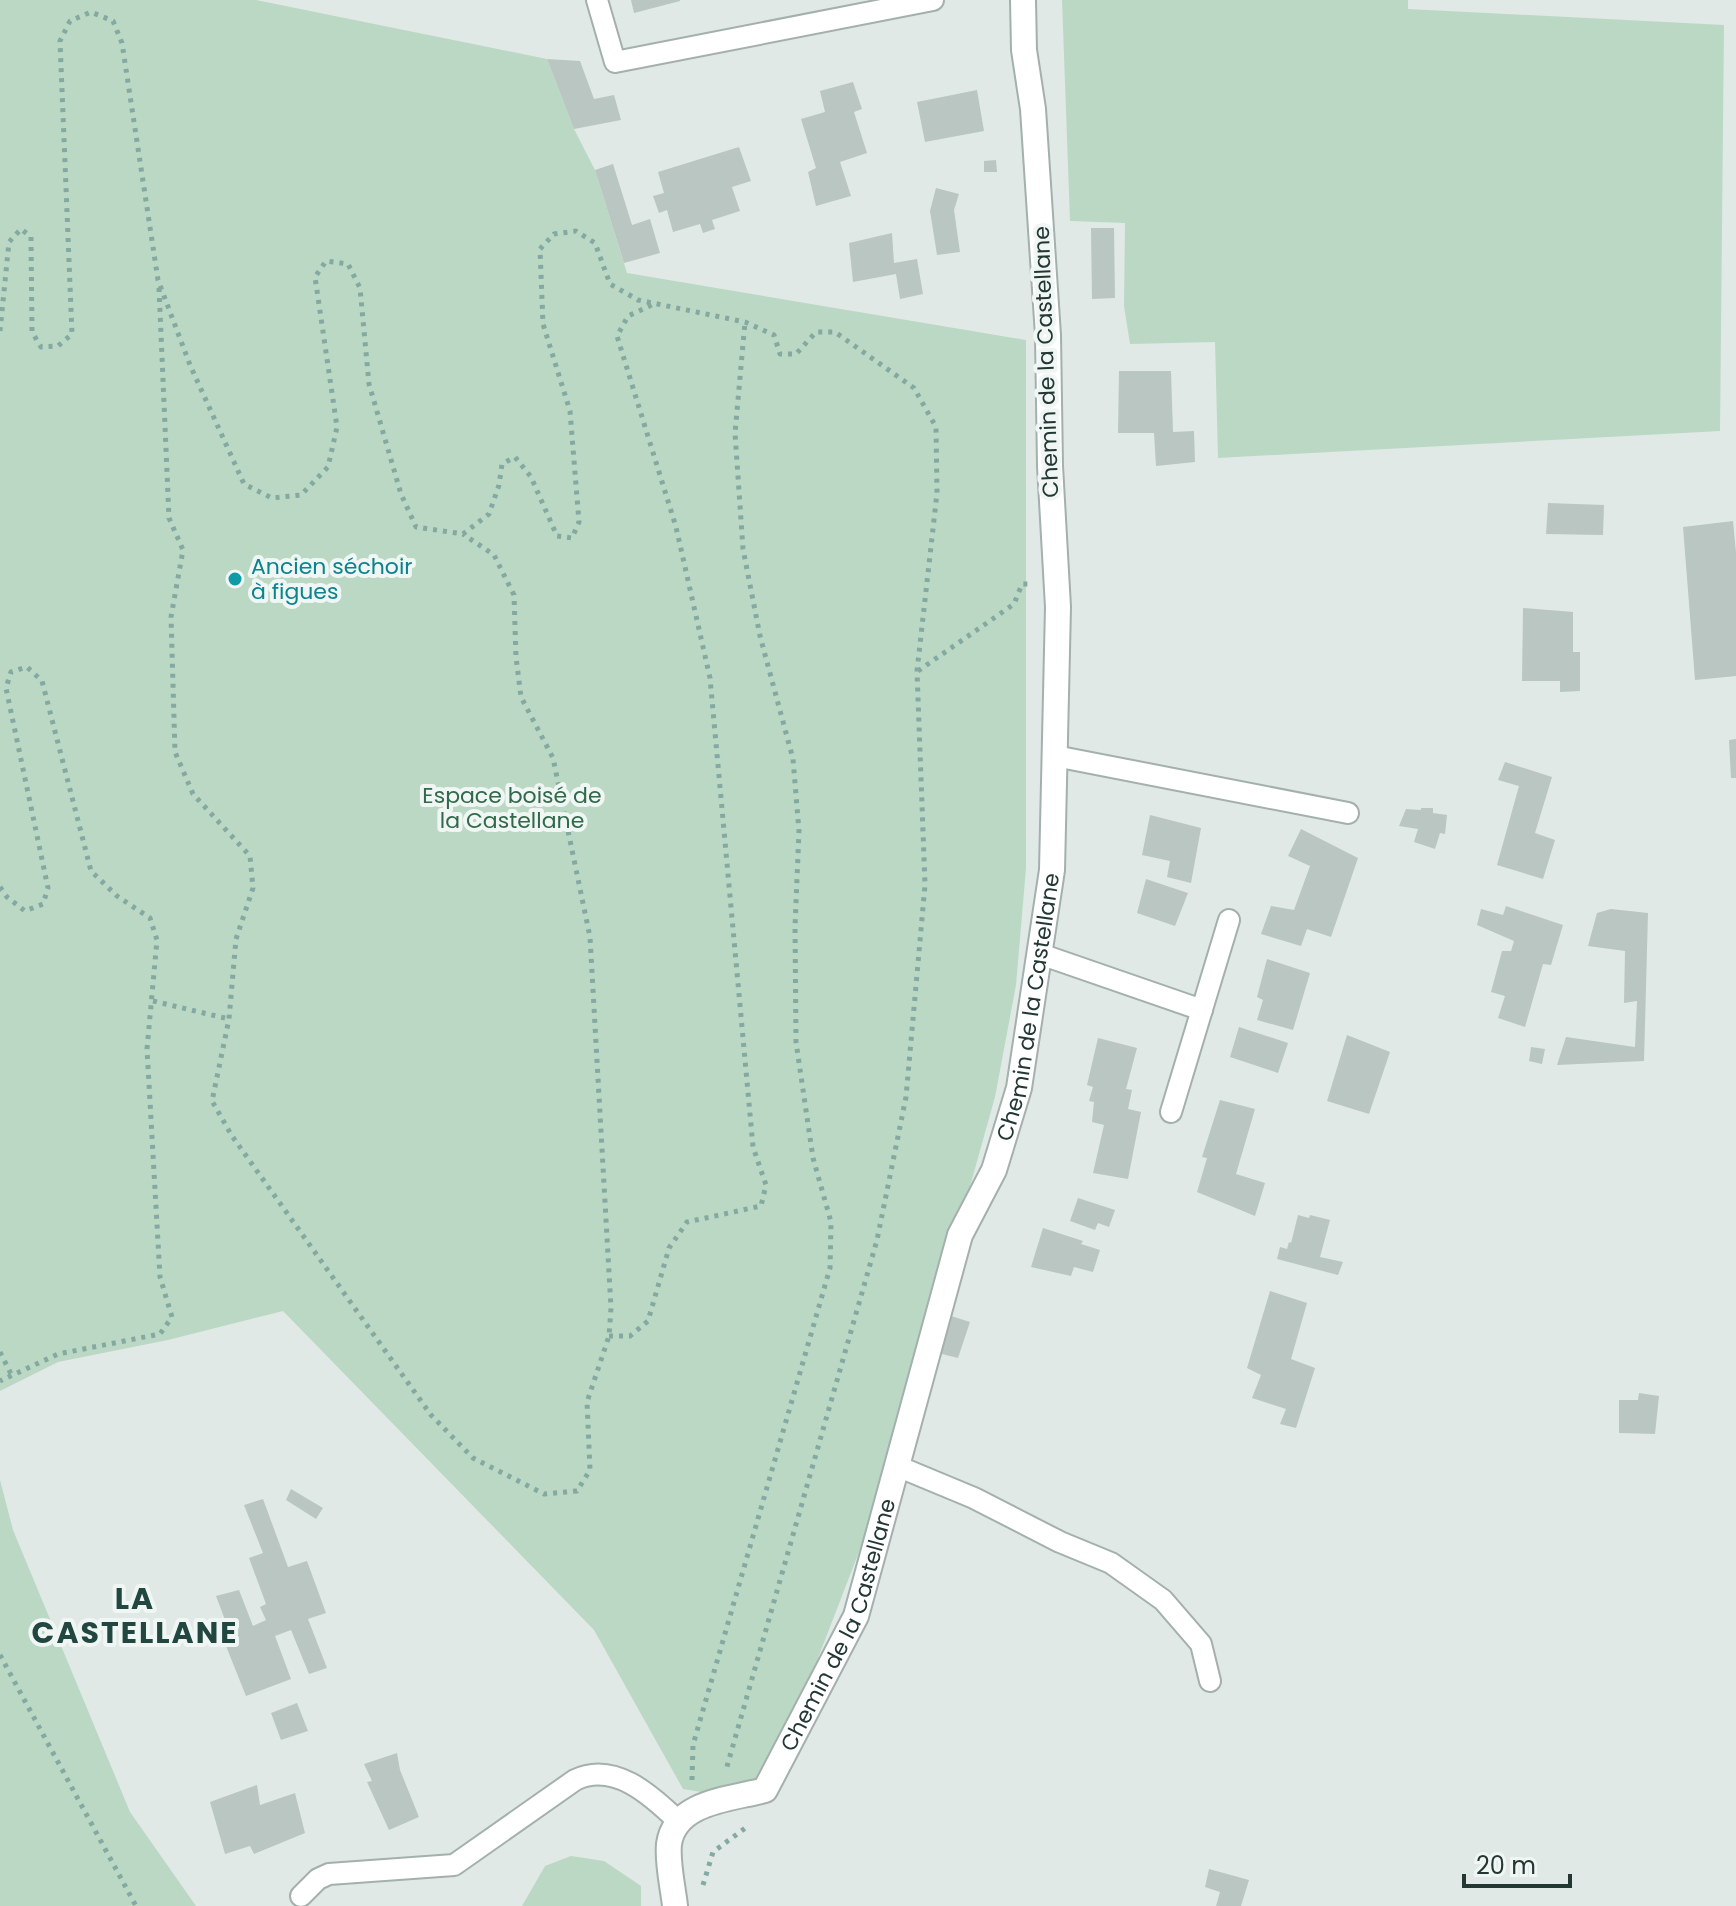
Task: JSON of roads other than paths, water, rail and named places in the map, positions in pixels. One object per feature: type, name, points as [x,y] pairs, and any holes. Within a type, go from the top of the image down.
[{"type":"street","name":"Chemin de la Castellane","points":[[687,1814],[765,1790],[856,1616],[960,1235],[994,1170],[1019,1088],[1052,870],[1058,607],[1050,466],[1048,335],[1033,109],[1024,50],[1023,0]]},
{"type":"street","points":[[675,1906],[669,1844],[687,1814]]},
{"type":"lane","points":[[597,0],[615,62],[933,0]]},
{"type":"lane","points":[[1055,756],[1348,813]]},
{"type":"lane","points":[[1171,1112],[1229,920]]},
{"type":"lane","points":[[1040,954],[1202,1010]]},
{"type":"lane","points":[[897,1466],[974,1498],[1060,1542],[1111,1563],[1163,1600],[1201,1644],[1210,1681]]},
{"type":"lane","points":[[301,1896],[318,1879],[329,1874],[454,1865],[587,1774],[630,1783],[687,1814]]},
{"type":"place","name":"Ancien séchoir à figues","points":[[235,579]]},
{"type":"district","name":"LA CASTELLANE","points":[[135,1615]]},
{"type":"park label","name":"Espace boisé de la Castellane","points":[[512,808]]}]
